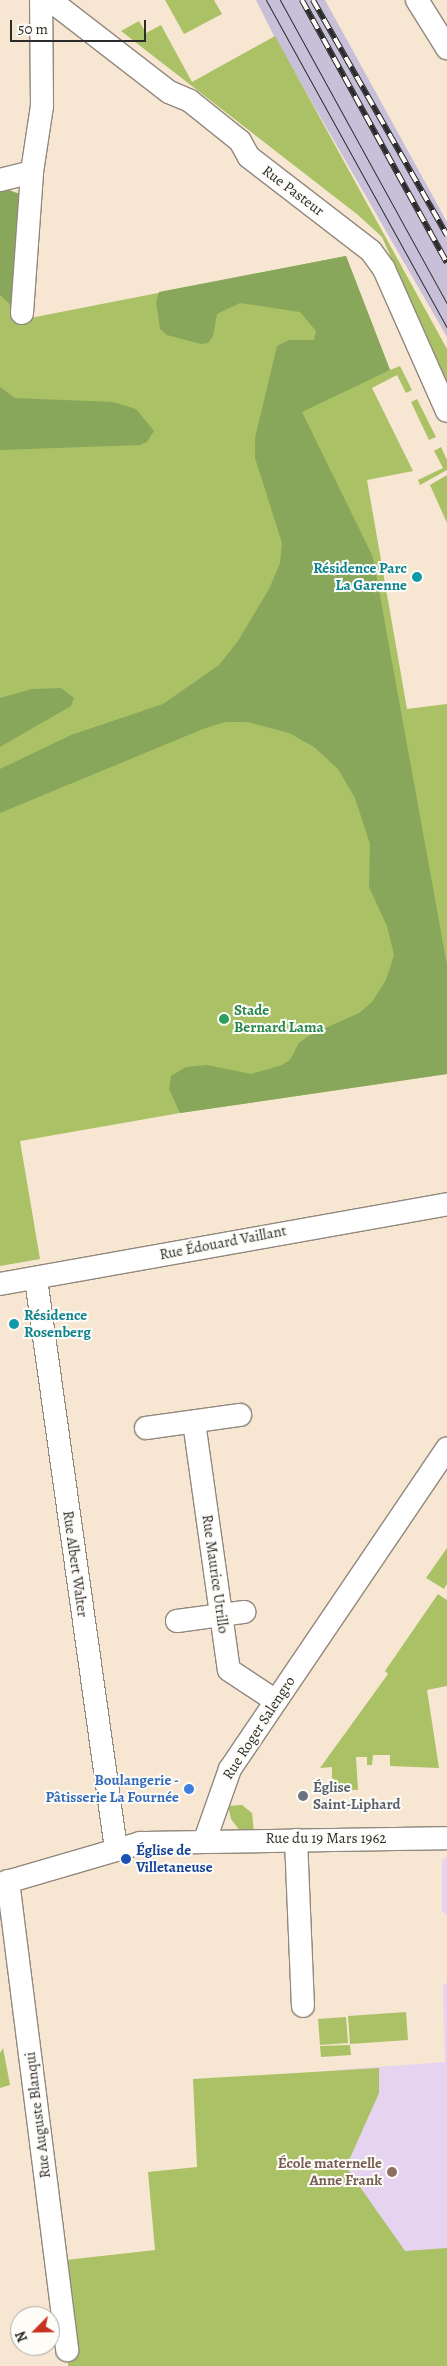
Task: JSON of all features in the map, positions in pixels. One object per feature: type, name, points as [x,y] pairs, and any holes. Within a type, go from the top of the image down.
[{"type":"street","points":[[22,313],[32,172],[42,106],[41,0]]},
{"type":"street","name":"Rue Pasteur","points":[[50,0],[169,92],[190,101],[240,141],[249,157],[371,251],[384,269],[447,411]]},
{"type":"street","points":[[417,0],[447,48]]},
{"type":"street","points":[[0,180],[32,172]]},
{"type":"street","name":"Rue Édouard Vaillant","points":[[0,1284],[447,1204]]},
{"type":"street","name":"Rue Albert Walter","points":[[36,1279],[116,1849]]},
{"type":"street","points":[[146,1428],[240,1415]]},
{"type":"street","name":"Rue Maurice Utrillo","points":[[194,1422],[229,1670],[276,1701]]},
{"type":"street","name":"Rue Roger Salengro","points":[[204,1840],[226,1776],[447,1449]]},
{"type":"street","points":[[177,1621],[244,1612]]},
{"type":"street","name":"Rue du 19 Mars 1962","points":[[204,1840],[447,1838]]},
{"type":"street","points":[[4,1882],[140,1843],[204,1840]]},
{"type":"street","points":[[296,1840],[303,2006]]},
{"type":"street","name":"Rue Auguste Blanqui","points":[[4,1882],[67,2350]]},
{"type":"shaded area","points":[[256,0],[325,0],[447,222],[447,337],[276,40]]},
{"type":"shaded area","points":[[447,1856],[446,1915],[442,1911],[442,1861]]},
{"type":"shaded area","name":"École maternelle Anne Frank","points":[[447,1982],[447,2249],[338,2256],[336,2070],[445,2062],[443,1986]]},
{"type":"green space","points":[[165,0],[214,0],[222,14],[184,34]]},
{"type":"green space","points":[[139,21],[146,33],[161,25],[192,82],[275,36],[447,349],[447,383],[382,237],[358,215],[121,31]]},
{"type":"green space","points":[[9,190],[15,321],[346,256],[390,370],[400,366],[412,390],[406,393],[397,375],[372,388],[413,471],[367,480],[407,709],[447,704],[447,1074],[180,1113],[20,1141],[40,1259],[0,1266],[0,192]]},
{"type":"green space","points":[[9,190],[25,196],[16,310],[0,295],[0,192]]},
{"type":"green space","points":[[346,256],[390,370],[302,412],[373,557],[447,965],[447,1074],[180,1113],[169,1089],[171,1076],[186,1067],[207,1065],[251,1074],[282,1065],[290,1060],[299,1043],[310,1035],[359,1013],[372,1002],[386,980],[394,955],[387,926],[369,887],[370,844],[355,798],[338,769],[314,747],[289,733],[247,722],[225,722],[203,729],[0,813],[0,769],[71,735],[163,704],[219,665],[238,641],[269,589],[280,563],[282,543],[255,458],[255,438],[277,346],[289,340],[314,340],[316,331],[300,312],[240,303],[217,314],[213,336],[208,343],[201,344],[167,335],[160,329],[156,302],[159,292]]},
{"type":"green space","points":[[0,387],[15,398],[113,402],[136,409],[154,431],[147,442],[140,445],[0,450]]},
{"type":"green space","points":[[417,399],[436,437],[429,440],[411,402]]},
{"type":"green space","points":[[441,447],[447,460],[447,470],[420,485],[418,480],[443,468],[434,451]]},
{"type":"green space","points":[[447,475],[447,523],[430,485]]},
{"type":"green space","points":[[61,688],[74,698],[71,706],[0,747],[0,698],[32,689]]},
{"type":"green space","points":[[447,1548],[447,1584],[444,1589],[426,1578]]},
{"type":"green space","points":[[438,1594],[447,1600],[447,1686],[427,1690],[439,1768],[390,1766],[390,1755],[373,1755],[372,1765],[367,1765],[367,1757],[356,1757],[358,1790],[332,1789],[332,1767],[320,1768],[388,1674],[385,1671]]},
{"type":"green space","points":[[242,1805],[252,1813],[254,1833],[240,1831],[231,1819],[228,1806]]},
{"type":"green space","points":[[406,2012],[408,2040],[350,2044],[348,2016]]},
{"type":"green space","points":[[346,2017],[348,2043],[320,2045],[318,2019]]},
{"type":"green space","points":[[350,2045],[351,2055],[321,2057],[320,2046]]},
{"type":"green space","points":[[3,2048],[10,2085],[0,2088],[0,2053]]},
{"type":"green space","points":[[379,2068],[379,2093],[346,2167],[405,2251],[447,2248],[447,2366],[68,2366],[68,2357],[77,2356],[66,2260],[155,2250],[148,2172],[197,2167],[193,2079]]},
{"type":"tram line","points":[[266,0],[447,328]]},
{"type":"tram line","points":[[280,0],[447,304]]},
{"type":"railway","points":[[302,0],[447,263]]},
{"type":"railway","points":[[313,0],[447,235]]},
{"type":"place","name":"Résidence Parc La Garenne","points":[[417,577]]},
{"type":"place","name":"Stade Bernard Lama","points":[[224,1019]]},
{"type":"place","name":"Résidence Rosenberg","points":[[14,1324]]},
{"type":"place","name":"Boulangerie - Pâtisserie La Fournée","points":[[189,1789]]},
{"type":"place","name":"Église Saint-Liphard","points":[[303,1796]]},
{"type":"place","name":"Église de Villetaneuse","points":[[126,1859]]},
{"type":"place","name":"École maternelle Anne Frank","points":[[392,2172]]}]
